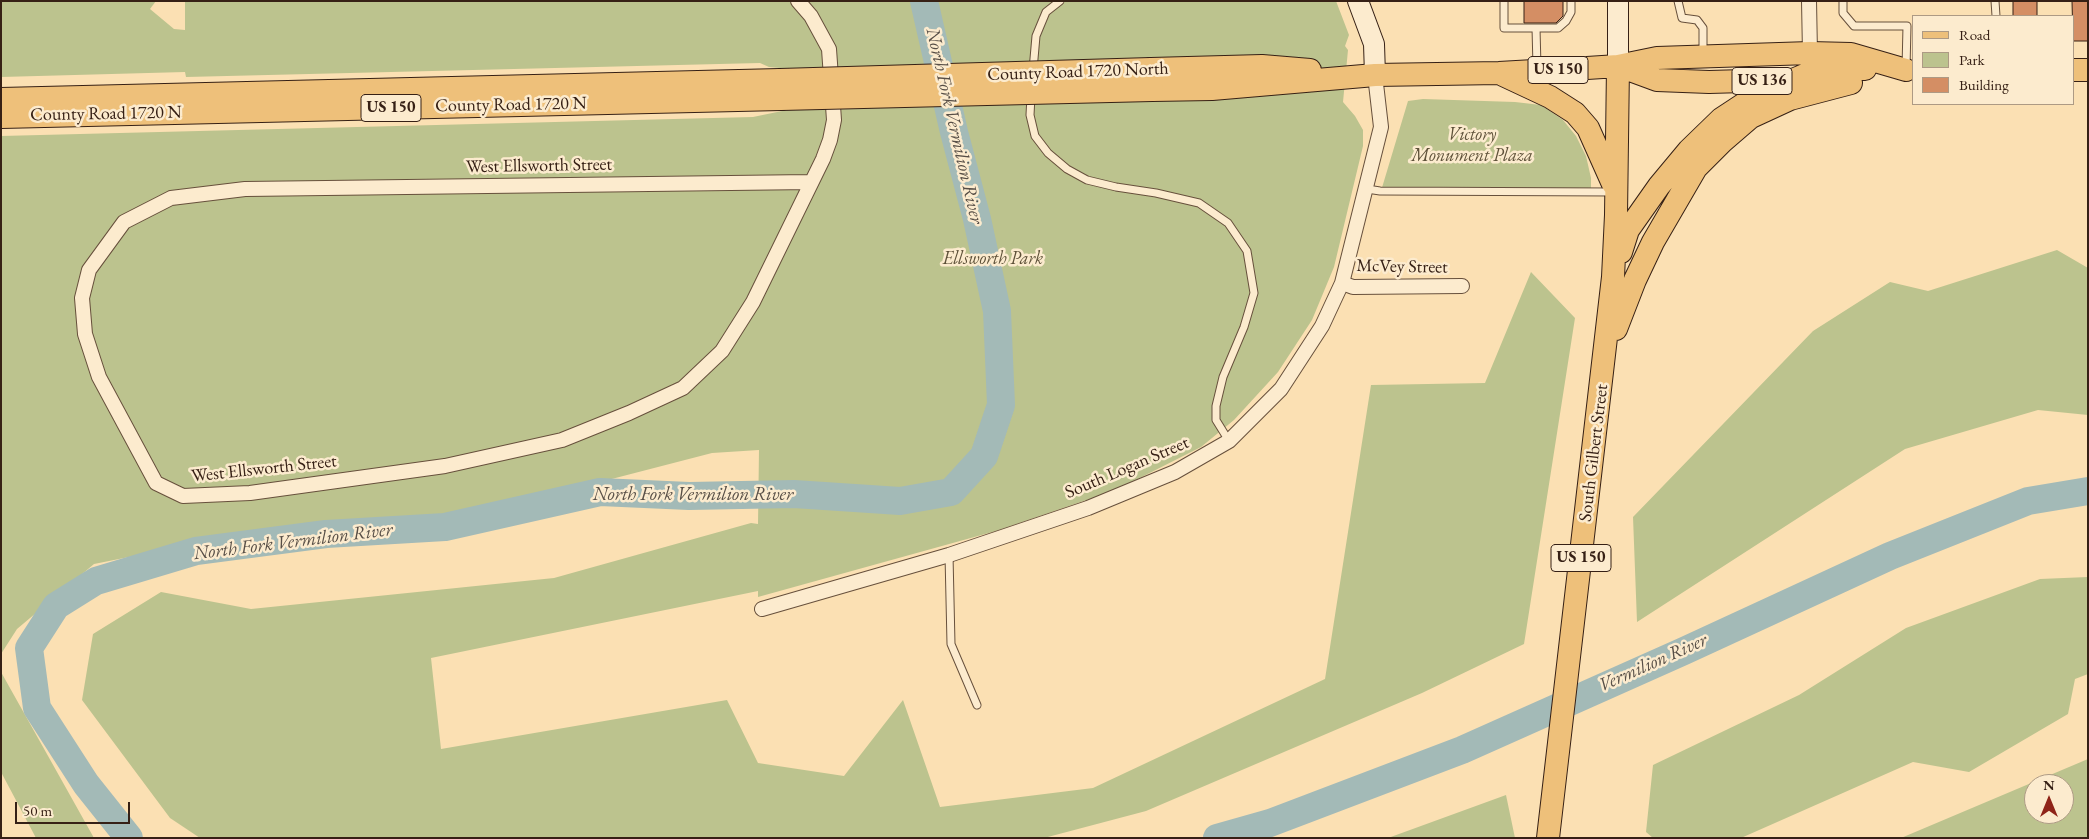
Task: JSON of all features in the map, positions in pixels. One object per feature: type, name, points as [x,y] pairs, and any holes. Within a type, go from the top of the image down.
[{"type":"main road","name":"US 136","points":[[1618,66],[1657,58],[1703,58],[1810,53],[1851,54],[1910,71]]},
{"type":"main road","name":"County Road 1720 North","points":[[780,90],[1152,80],[1212,89],[1375,75],[1499,73],[1618,66]]},
{"type":"main road","name":"US 136","points":[[1618,66],[1657,80],[1709,82],[1822,78],[1851,84],[1910,71]]},
{"type":"main road","name":"South Gilbert Street","points":[[1548,838],[1605,360],[1624,279],[1616,192],[1618,66]]},
{"type":"main road","points":[[1624,279],[1628,230],[1659,186],[1689,150],[1721,120],[1759,94],[1812,72],[1849,68],[1910,71]]},
{"type":"main road","points":[[2074,70],[2088,70]]},
{"type":"main road","points":[[1499,73],[1550,97],[1575,113],[1588,128],[1616,192]]},
{"type":"main road","points":[[1624,279],[1696,168],[1751,117],[1790,99],[1851,84]]},
{"type":"main road","name":"County Road 1720 N","points":[[1,99],[780,90]]},
{"type":"main road","name":"County Road 1720 N","points":[[1,117],[780,90]]},
{"type":"street","name":"West Ellsworth Street","points":[[798,1],[811,16],[829,48],[834,120],[830,140],[823,159],[753,302],[722,350],[683,388],[629,413],[562,440],[445,466],[250,493],[183,496],[156,483],[99,377],[85,334],[82,298],[89,270],[124,222],[171,198],[245,189],[811,182]]},
{"type":"street","points":[[1358,1],[1374,44],[1375,75]]},
{"type":"street","points":[[1618,1],[1618,66]]},
{"type":"street","points":[[1809,1],[1810,53]]},
{"type":"street","name":"South Logan Street","points":[[762,609],[949,555],[1088,508],[1174,472],[1229,441],[1281,388],[1322,326],[1342,284],[1381,127],[1375,75]]},
{"type":"street","name":"McVey Street","points":[[1342,284],[1353,287],[1462,286]]},
{"type":"lane","points":[[1033,76],[1036,36],[1046,12],[1060,1]]},
{"type":"lane","points":[[1504,1],[1504,28],[1558,28],[1566,21],[1571,12],[1571,1]]},
{"type":"lane","points":[[1678,1],[1682,18],[1697,20],[1703,28],[1703,58]]},
{"type":"lane","points":[[1843,1],[1843,13],[1854,26],[1907,26],[1910,71]]},
{"type":"lane","points":[[1995,1],[1996,15]]},
{"type":"lane","points":[[1536,28],[1537,71]]},
{"type":"lane","points":[[1032,86],[1030,115],[1036,136],[1048,153],[1067,169],[1087,180],[1199,203],[1228,223],[1247,251],[1254,293],[1244,327],[1223,377],[1216,406],[1216,420],[1229,441]]},
{"type":"lane","points":[[1367,189],[1380,191],[1616,192]]},
{"type":"lane","points":[[949,555],[952,644],[977,705]]},
{"type":"green space","name":"Ellsworth Park","points":[[1,1],[156,1],[150,9],[174,29],[185,30],[185,1],[1336,1],[1349,35],[1345,46],[1348,50],[1343,102],[1355,116],[1363,130],[1363,146],[1334,267],[1312,320],[1278,372],[1234,420],[1201,447],[1116,490],[996,531],[758,597],[758,591],[431,658],[441,749],[727,700],[758,763],[844,776],[903,700],[940,807],[1093,788],[1325,679],[1371,385],[1485,383],[1531,272],[1575,318],[1524,644],[1422,693],[1146,811],[1044,838],[200,838],[170,818],[82,700],[93,634],[161,592],[251,609],[554,578],[751,523],[758,524],[759,450],[712,453],[600,482],[453,514],[259,531],[94,564],[17,629],[1,654],[1,136],[753,117],[782,111],[780,68],[769,67],[760,63],[186,77],[185,72],[1,77]]},
{"type":"green space","name":"Victory Monument Plaza","points":[[1423,99],[1515,102],[1541,105],[1563,120],[1576,136],[1586,156],[1591,178],[1591,191],[1381,191],[1408,101]]},
{"type":"green space","points":[[2057,250],[2088,268],[2088,415],[2038,410],[1905,449],[1637,622],[1633,517],[1813,331],[1890,282],[1928,291]]},
{"type":"green space","points":[[2088,577],[2088,674],[2075,679],[2068,714],[1969,772],[1913,762],[1741,838],[1653,838],[1646,832],[1653,765],[1799,695],[1906,628],[2040,579]]},
{"type":"green space","points":[[1,672],[94,838],[36,838],[1,772]]},
{"type":"green space","points":[[2088,759],[2088,838],[1901,838],[2024,786],[2024,824],[2074,824],[2074,774],[2052,774]]},
{"type":"green space","points":[[1506,795],[1515,838],[1388,838]]},
{"type":"building","points":[[1524,1],[1563,1],[1563,16],[1556,23],[1524,23]]},
{"type":"building","points":[[2013,1],[2037,1],[2037,15],[2013,15]]},
{"type":"building","points":[[2072,1],[2088,1],[2088,41],[2074,41],[2074,15],[2072,15]]},
{"type":"waterway","name":"North Fork Vermilion River","points":[[129,838],[86,784],[37,708],[29,648],[56,606],[96,581],[196,551],[326,534],[445,527],[600,492],[689,496],[794,494],[900,501],[951,492],[984,456],[1001,405],[997,311],[977,219],[954,132],[924,1]]},
{"type":"waterway","name":"Vermilion River","points":[[1217,838],[1270,823],[1462,750],[1890,556],[2028,501],[2088,491]]}]
